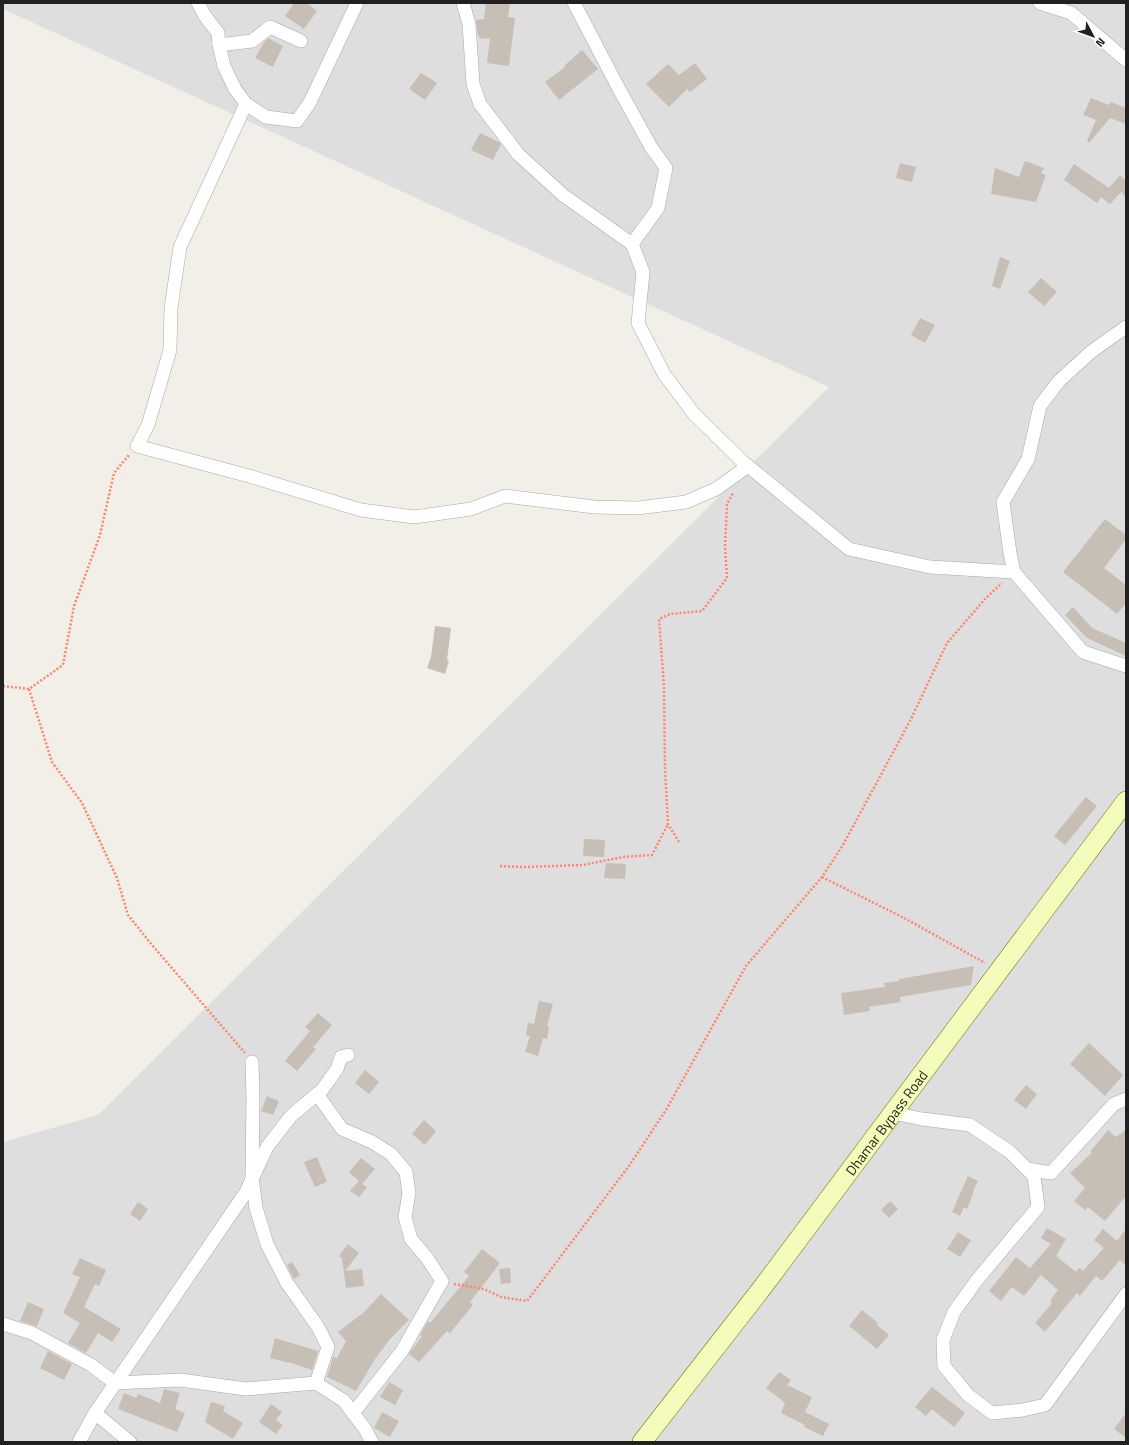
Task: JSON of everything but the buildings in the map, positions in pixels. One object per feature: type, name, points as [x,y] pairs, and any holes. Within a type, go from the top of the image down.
[{"type":"main road","name":"Dhamar Bypass Road","points":[[642,1442],[762,1288],[1126,801]]},
{"type":"street","points":[[198,3],[205,16],[218,33],[224,66],[235,89],[246,104],[266,118],[297,121],[310,102],[357,3]]},
{"type":"street","points":[[463,3],[470,24],[473,84],[480,104],[518,154],[564,195],[632,244],[644,272],[638,323],[664,374],[694,414],[748,466],[849,549],[930,567],[1014,572]]},
{"type":"street","points":[[574,3],[619,89],[652,147],[666,168],[658,208],[632,244]]},
{"type":"street","points":[[1040,3],[1071,13],[1126,60]]},
{"type":"street","points":[[219,45],[252,41],[270,27],[301,41]]},
{"type":"street","points":[[246,104],[180,247],[172,308],[170,350],[148,425],[137,446],[249,476],[361,510],[414,517],[470,510],[505,496],[594,508],[638,508],[686,502],[716,489],[748,466]]},
{"type":"street","points":[[1126,327],[1092,351],[1059,380],[1040,406],[1028,459],[1004,502],[1014,572],[1083,652],[1126,666]]},
{"type":"street","points":[[79,1442],[95,1413],[115,1383],[241,1199],[267,1148],[291,1116],[322,1090],[337,1069],[341,1057],[348,1055]]},
{"type":"street","points":[[252,1062],[252,1178],[256,1208],[267,1244],[286,1284],[318,1327],[328,1347],[316,1383]]},
{"type":"street","points":[[317,1094],[342,1129],[372,1142],[391,1154],[406,1172],[408,1193],[405,1217],[411,1239],[428,1258],[442,1281],[402,1351],[353,1413]]},
{"type":"street","points":[[1027,1169],[1051,1173],[1114,1104],[1126,1099]]},
{"type":"street","points":[[893,1113],[970,1126],[1010,1152],[1034,1176],[1038,1207],[977,1280],[954,1312],[943,1340],[944,1366],[968,1395],[992,1413],[1023,1410],[1045,1405],[1126,1294]]},
{"type":"street","points":[[3,1324],[32,1333],[91,1365],[115,1383],[180,1380],[246,1389],[316,1383],[344,1401],[365,1429],[372,1442]]},
{"type":"street","points":[[95,1413],[130,1442]]},
{"type":"path","points":[[3,686],[29,689],[63,664],[74,606],[100,535],[114,473],[137,446]]},
{"type":"path","points":[[679,842],[668,824],[665,769],[664,688],[659,619],[670,614],[702,611],[727,578],[725,546],[728,504],[734,491]]},
{"type":"path","points":[[442,1281],[484,1290],[502,1297],[527,1301],[637,1154],[666,1110],[746,966],[822,877],[843,845],[910,721],[947,643],[985,599],[1014,572]]},
{"type":"path","points":[[29,689],[52,762],[82,803],[117,878],[128,914],[152,945],[252,1062]]},
{"type":"path","points":[[500,866],[525,867],[583,865],[622,857],[652,855],[668,824]]},
{"type":"path","points":[[822,877],[906,919],[1000,971]]},
{"type":"shaded area","points":[[3,3],[1126,3],[1126,1442],[3,1442],[3,1142],[98,1115],[829,387],[3,9]]}]
